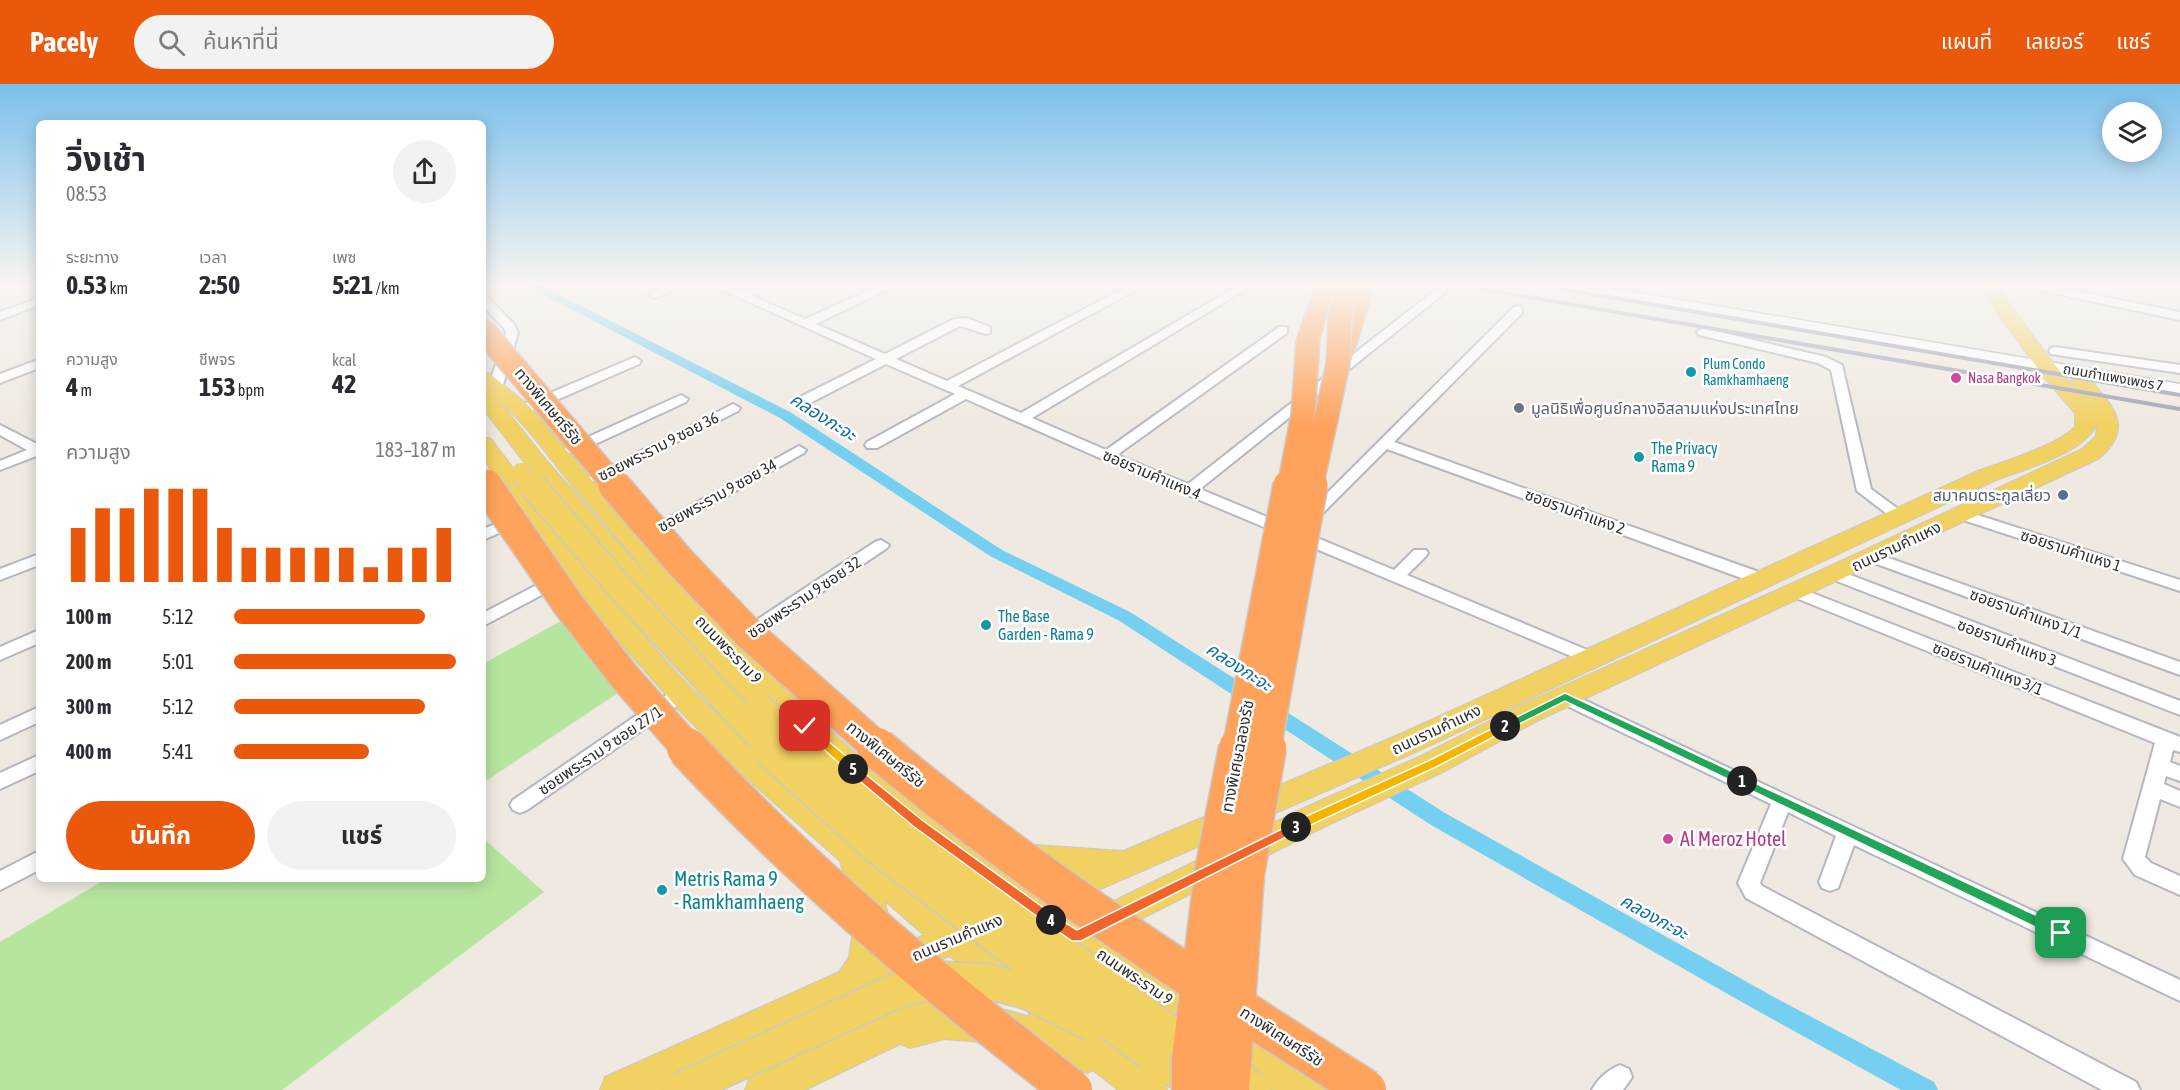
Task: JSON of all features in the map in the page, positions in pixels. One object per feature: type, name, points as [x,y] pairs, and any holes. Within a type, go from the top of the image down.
[{"type":"highway","points":[[1295,335],[1296,331]]},
{"type":"highway","name":"ทางพิเศษฉลองรัช","points":[[1192,1090],[1192,1058],[1215,871],[1303,415],[1295,335],[1297,331]]},
{"type":"highway","name":"ทางพิเศษฉลองรัช","points":[[1229,1090],[1244,874],[1306,512],[1338,364],[1339,331]]},
{"type":"highway","points":[[1338,364],[1349,331]]},
{"type":"highway","name":"ทางพิเศษศรีรัช","points":[[486,333],[695,577],[749,633],[856,730],[998,842],[1089,909],[1182,972],[1366,1090]]},
{"type":"highway","points":[[523,472],[568,604],[623,675],[689,750],[813,875],[963,1006],[1072,1090]]},
{"type":"main road","name":"ถนนรามคำแหง","points":[[764,1090],[870,1041],[998,974],[1077,937],[1317,816],[1432,764],[1565,696],[1797,592],[2102,447],[2109,438],[2108,417],[2094,397],[2028,331]]},
{"type":"main road","name":"ถนนรามคำแหง","points":[[619,1090],[952,938],[1408,743],[2004,468],[2061,446],[2077,437],[2085,428],[2087,419],[2060,363],[2036,331]]},
{"type":"main road","name":"ถนนพระราม 9","points":[[487,385],[522,410],[523,472]]},
{"type":"main road","name":"ถนนพระราม 9","points":[[487,385],[487,400],[523,472],[534,512],[616,622],[681,694],[755,768],[952,938],[1117,1068],[1150,1072],[1206,1090]]},
{"type":"main road","name":"ถนนพระราม 9","points":[[486,426],[632,601],[775,755],[878,847],[1150,1072]]},
{"type":"main road","name":"ถนนพระราม 9","points":[[486,446],[523,472],[805,750],[898,831],[1180,1041],[1254,1090]]},
{"type":"main road","points":[[2004,468],[2030,482]]},
{"type":"main road","name":"ถนนพระราม 9","points":[[523,472],[583,484],[634,540],[667,584],[766,688],[853,769],[918,823],[1030,906],[1305,1090]]},
{"type":"main road","points":[[1592,658],[1615,674]]},
{"type":"main road","points":[[716,729],[738,724],[753,716],[763,707],[766,688]]},
{"type":"main road","points":[[918,823],[963,843],[1016,856],[1059,861],[1130,863]]},
{"type":"main road","points":[[851,985],[866,960],[872,916],[855,855]]},
{"type":"main road","points":[[1142,981],[1138,930],[1142,918],[1159,896]]},
{"type":"main road","points":[[680,1090],[896,991],[944,979],[986,981],[1028,992],[1150,1072]]},
{"type":"main road","points":[[870,1041],[944,1022],[1006,1027],[1064,1044],[1117,1068]]},
{"type":"street","points":[[487,385],[511,331]]},
{"type":"street","name":"ซอยรามคำแหง 4","points":[[821,331],[1107,456],[1592,658]]},
{"type":"street","points":[[807,399],[940,331]]},
{"type":"street","points":[[947,386],[1052,331]]},
{"type":"street","points":[[1021,419],[1170,331]]},
{"type":"street","points":[[1190,490],[1390,331]]},
{"type":"street","points":[[1294,534],[1496,331]]},
{"type":"street","name":"ถนนกำแพงเพชร 7","points":[[1857,331],[2180,382]]},
{"type":"street","points":[[1703,332],[1822,360],[1836,368],[1864,491],[1900,517]]},
{"type":"street","points":[[1107,456],[1295,335]]},
{"type":"street","points":[[522,410],[635,361]]},
{"type":"street","points":[[2060,363],[2180,369]]},
{"type":"street","name":"ถนนกำแพงเพชร 7","points":[[2060,363],[2180,389]]},
{"type":"street","points":[[0,379],[36,365]]},
{"type":"street","points":[[872,445],[966,394]]},
{"type":"street","points":[[486,496],[523,472],[681,399]]},
{"type":"street","name":"ซอยพระราม 9 ซอย 36","points":[[583,484],[733,408]]},
{"type":"street","points":[[0,429],[36,449]]},
{"type":"street","name":"ซอยรามคำแหง 2","points":[[1385,444],[1764,580]]},
{"type":"street","name":"ซอยพระราม 9 ซอย 34","points":[[634,540],[705,504],[799,450]]},
{"type":"street","points":[[0,466],[36,451]]},
{"type":"street","points":[[486,534],[534,512]]},
{"type":"street","name":"ซอยรามคำแหง 1","points":[[1962,515],[2180,586]]},
{"type":"street","name":"ซอยพระราม 9 ซอย 32","points":[[728,648],[881,545]]},
{"type":"street","points":[[1396,577],[1420,553]]},
{"type":"street","name":"ซอยรามคำแหง 1/1","points":[[1872,557],[2180,669]]},
{"type":"street","points":[[0,575],[36,560]]},
{"type":"street","points":[[486,618],[577,569]]},
{"type":"street","name":"ซอยรามคำแหง 3","points":[[1835,574],[2180,708]]},
{"type":"street","name":"ซอยรามคำแหง 3/1","points":[[1797,592],[2173,742]]},
{"type":"street","points":[[0,654],[36,637]]},
{"type":"street","name":"ซอยพระราม 9 ซอย 27/1","points":[[520,805],[681,694]]},
{"type":"street","points":[[1565,696],[2180,991]]},
{"type":"street","points":[[0,733],[36,715]]},
{"type":"street","points":[[2173,742],[2159,766],[2134,859],[2136,864],[2180,886]]},
{"type":"street","points":[[0,782],[36,764]]},
{"type":"street","points":[[2159,766],[2180,774]]},
{"type":"street","points":[[2153,788],[2180,799]]},
{"type":"street","points":[[1782,801],[1749,883],[1754,892],[2127,1090]]},
{"type":"street","points":[[1830,882],[1848,832]]},
{"type":"street","points":[[0,881],[36,862]]},
{"type":"green space","points":[[588,606],[645,675],[486,781],[486,662]]},
{"type":"green space","points":[[486,841],[544,892],[282,1090],[0,1090],[0,942],[101,882],[486,882]]},
{"type":"waterway","name":"คลองกะจะ","points":[[624,331],[785,415],[996,553],[1124,616],[1438,819],[1764,1003],[1925,1090]]},
{"type":"railway","points":[[1726,331],[2180,409]]},
{"type":"railway","points":[[1807,331],[2180,395]]},
{"type":"place","name":"Plum Condo Ramkhamhaeng","points":[[1691,372]]},
{"type":"place","name":"Nasa Bangkok","points":[[1956,378]]},
{"type":"place","name":"มูลนิธิเพื่อศูนย์กลางอิสลามแห่งประเทศไทย","points":[[1519,408]]},
{"type":"place","name":"The Privacy Rama 9","points":[[1639,457]]},
{"type":"place","name":"สมาคมตระกูลเลี่ยว","points":[[2063,495]]},
{"type":"place","name":"The Base Garden - Rama 9","points":[[986,625]]},
{"type":"place","name":"Al Meroz Hotel","points":[[1668,839]]},
{"type":"place","name":"Metris Rama 9 - Ramkhamhaeng","points":[[662,890]]},
{"type":"route","points":[[805,726],[918,823],[1030,906],[1077,937],[1317,816],[1432,764],[1565,696],[2061,933]]}]
